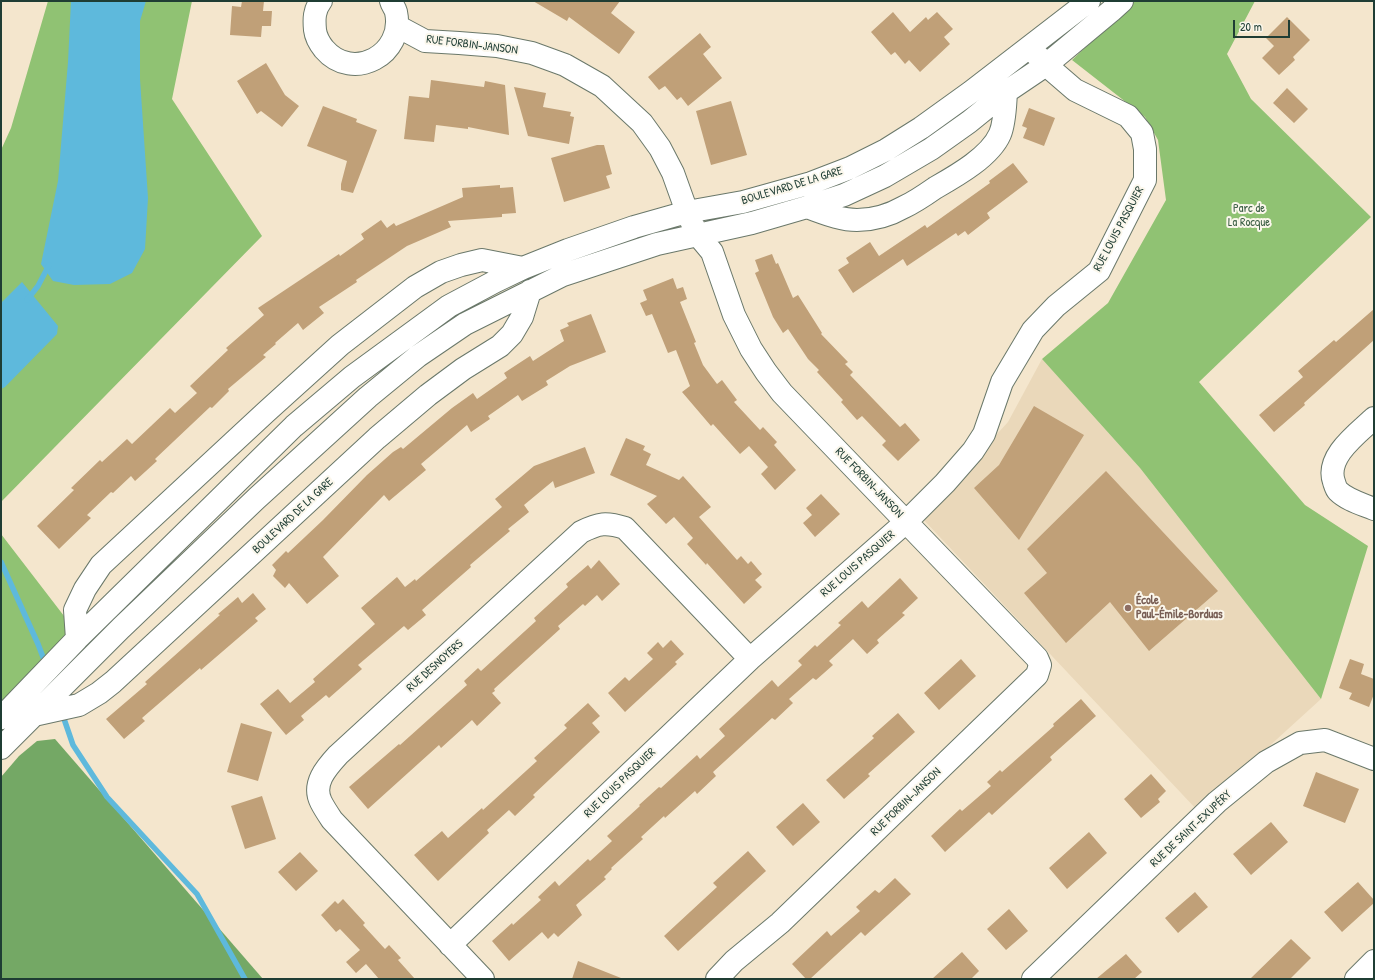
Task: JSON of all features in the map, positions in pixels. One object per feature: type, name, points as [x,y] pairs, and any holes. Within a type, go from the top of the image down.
[{"type":"street","points":[[321,1],[317,7],[314,19],[315,34],[320,44],[329,55],[339,61],[353,64],[367,63],[383,54],[392,43],[397,26],[396,12],[391,1]]},
{"type":"street","name":"BOULEVARD DE LA GARE","points":[[1,718],[77,639],[294,426],[352,377],[449,306],[523,268],[568,250],[687,212],[743,202],[811,183],[850,168],[886,150],[922,128],[1089,1]]},
{"type":"street","name":"BOULEVARD DE LA GARE","points":[[1,748],[121,628],[257,498],[368,397],[418,356],[465,324],[563,275],[657,244],[752,222],[807,207],[844,195],[885,176],[937,144],[969,122],[1006,92],[1046,65],[1122,1]]},
{"type":"street","name":"RUE FORBIN-JANSON","points":[[397,26],[426,42],[459,42],[498,46],[532,53],[565,65],[602,86],[642,123],[660,148],[673,173],[687,212],[697,234],[712,252],[734,315],[751,349],[766,372],[782,393],[1037,658],[1040,665],[1037,675],[780,924],[734,962],[717,979]]},
{"type":"street","name":"RUE LOUIS PASQUIER","points":[[450,945],[750,659],[906,522],[973,452],[984,434],[1002,382],[1033,330],[1056,306],[1099,271],[1144,180],[1145,149],[1142,133],[1128,116],[1075,90],[1046,65],[1030,47]]},
{"type":"street","name":"BOULEVARD DE LA GARE","points":[[807,207],[840,218],[858,220],[878,217],[904,208],[971,167],[989,149],[1000,135],[1006,92]]},
{"type":"street","points":[[77,639],[75,610],[84,588],[101,565],[340,345],[416,287],[440,272],[482,260],[523,268]]},
{"type":"street","name":"BOULEVARD DE LA GARE","points":[[34,715],[79,705],[99,693],[113,682],[377,438],[428,395],[463,369],[500,346],[512,334],[522,317],[530,291]]},
{"type":"street","points":[[1374,418],[1349,441],[1336,457],[1332,468],[1332,478],[1337,490],[1353,500],[1374,509]]},
{"type":"street","name":"RUE DESNOYERS","points":[[483,979],[332,820],[320,800],[318,786],[325,769],[338,755],[582,532],[595,525],[611,523],[625,528],[750,659]]},
{"type":"street","name":"RUE DE SAINT-EXUPÉRY","points":[[1033,979],[1217,802],[1266,762],[1300,743],[1325,740],[1374,759]]},
{"type":"street","points":[[1356,979],[1374,961]]},
{"type":"shaded area","name":"École Paul-Émile-Borduas","points":[[1042,359],[1140,468],[1321,699],[1198,811],[921,517],[1008,422]]},
{"type":"green space","points":[[48,1],[192,1],[172,99],[262,236],[1,502],[1,150],[11,128]]},
{"type":"green space","name":"Parc de La Rocque","points":[[1134,1],[1255,1],[1227,54],[1251,99],[1371,217],[1199,382],[1305,505],[1368,546],[1321,699],[1140,468],[1042,359],[1108,303],[1166,200],[1158,140],[1145,117],[1072,60]]},
{"type":"green space","points":[[1,534],[74,629],[1,703]]},
{"type":"green space","points":[[55,739],[263,979],[1,979],[1,777],[19,756],[37,741]]},
{"type":"water","points":[[71,1],[146,1],[140,21],[140,79],[148,198],[145,249],[132,273],[110,284],[74,285],[53,281],[41,264],[58,181],[68,62]]},
{"type":"water","points":[[22,282],[58,326],[57,334],[5,387],[1,389],[1,303]]},
{"type":"building","points":[[242,1],[264,1],[263,11],[272,11],[271,26],[262,26],[261,37],[230,35],[232,6],[241,7]]},
{"type":"building","points":[[533,1],[620,1],[611,13],[635,32],[619,54],[569,17],[567,21]]},
{"type":"building","points":[[893,12],[910,32],[926,17],[928,20],[937,12],[953,29],[944,37],[950,44],[920,72],[909,60],[905,64],[895,52],[891,55],[871,32]]},
{"type":"building","points":[[1287,17],[1310,40],[1293,57],[1295,60],[1279,75],[1262,58],[1274,46],[1266,38]]},
{"type":"building","points":[[700,33],[711,47],[703,54],[722,78],[688,106],[681,97],[677,100],[665,86],[659,90],[648,77]]},
{"type":"building","points":[[266,63],[285,95],[299,106],[282,127],[261,111],[257,114],[237,81]]},
{"type":"building","points":[[431,80],[484,87],[485,81],[505,85],[509,135],[468,127],[468,129],[436,125],[434,142],[404,139],[409,96],[429,98]]},
{"type":"building","points":[[514,87],[546,93],[543,107],[571,112],[570,116],[574,117],[569,144],[528,136]]},
{"type":"building","points":[[1287,88],[1308,109],[1294,123],[1273,103]]},
{"type":"building","points":[[731,101],[747,155],[711,165],[696,111]]},
{"type":"building","points":[[323,106],[357,119],[356,122],[377,130],[353,193],[341,190],[341,184],[347,161],[307,146]]},
{"type":"building","points":[[1029,108],[1055,118],[1044,146],[1023,138],[1027,128],[1022,126]]},
{"type":"building","points":[[597,145],[604,145],[612,174],[606,176],[610,188],[564,202],[551,158]]},
{"type":"building","points":[[1013,163],[1028,182],[987,213],[990,218],[968,235],[965,231],[958,236],[956,233],[907,266],[903,259],[853,293],[838,270],[849,263],[846,258],[870,242],[879,256],[925,225],[927,228],[990,183],[989,181]]},
{"type":"building","points":[[500,185],[500,188],[513,187],[516,213],[502,214],[502,217],[448,221],[451,227],[407,246],[319,307],[324,313],[303,330],[298,323],[275,343],[276,344],[263,355],[266,357],[228,389],[229,391],[212,408],[210,407],[155,459],[157,461],[135,481],[131,476],[113,493],[111,492],[87,515],[91,518],[59,549],[37,526],[74,490],[71,488],[100,460],[102,462],[127,439],[132,444],[170,408],[175,413],[197,393],[190,386],[228,350],[226,348],[264,315],[258,308],[364,239],[361,234],[381,220],[387,228],[394,223],[396,226],[463,197],[462,188]]},
{"type":"building","points":[[772,254],[776,264],[778,263],[793,298],[798,295],[822,333],[821,334],[848,362],[845,364],[853,372],[850,375],[900,427],[905,423],[920,440],[898,461],[882,445],[886,441],[862,416],[857,420],[841,402],[843,400],[817,372],[819,370],[808,359],[788,329],[783,333],[773,317],[755,273],[759,271],[755,260]]},
{"type":"building","points":[[673,278],[677,289],[683,287],[687,299],[680,302],[696,342],[694,343],[703,365],[717,384],[722,380],[737,400],[734,402],[760,430],[763,427],[777,442],[774,445],[796,470],[775,490],[761,474],[768,467],[749,446],[740,454],[713,424],[711,426],[682,392],[690,386],[676,350],[668,353],[652,314],[646,316],[640,303],[647,300],[643,290]]},
{"type":"building","points":[[1374,309],[1374,340],[1274,432],[1259,415],[1303,377],[1298,371],[1334,340],[1336,342]]},
{"type":"building","points":[[591,314],[606,352],[570,366],[546,381],[548,385],[522,401],[518,395],[488,416],[490,419],[471,432],[467,425],[421,464],[426,470],[389,501],[384,495],[323,557],[339,576],[307,604],[289,583],[285,588],[273,576],[276,570],[272,565],[286,551],[288,553],[367,475],[393,452],[401,447],[403,449],[452,408],[473,393],[477,399],[507,378],[504,373],[530,356],[533,361],[564,341],[560,330],[569,326],[567,323]]},
{"type":"building","points":[[1034,406],[1084,435],[1019,540],[974,488],[999,465]]},
{"type":"building","points":[[626,438],[645,446],[643,450],[651,454],[646,465],[679,480],[683,476],[711,507],[699,517],[737,560],[741,556],[748,564],[751,561],[762,574],[755,580],[762,587],[744,604],[707,563],[706,565],[687,544],[693,538],[674,517],[666,524],[647,504],[657,496],[610,475]]},
{"type":"building","points":[[585,447],[595,473],[555,488],[553,481],[524,505],[529,512],[508,529],[510,531],[470,565],[471,567],[422,610],[426,615],[408,630],[404,626],[358,665],[362,669],[329,698],[326,695],[301,716],[304,720],[286,735],[260,704],[278,689],[290,703],[315,682],[313,679],[375,624],[361,608],[397,577],[405,587],[415,579],[416,581],[502,507],[495,499],[534,466]]},
{"type":"building","points":[[1106,471],[1218,591],[1149,651],[1110,602],[1066,643],[1024,593],[1047,573],[1027,549]]},
{"type":"building","points":[[821,494],[840,514],[815,537],[803,523],[812,515],[806,508]]},
{"type":"building","points":[[599,560],[620,584],[602,601],[597,595],[585,606],[583,604],[558,626],[560,629],[494,689],[495,691],[492,693],[501,703],[477,726],[472,720],[441,748],[439,745],[368,809],[349,787],[399,744],[400,745],[467,685],[464,681],[478,668],[481,671],[536,621],[534,618],[568,587],[566,584],[588,565],[591,569]]},
{"type":"building","points":[[900,578],[918,598],[902,613],[905,615],[877,640],[879,643],[867,654],[853,639],[829,661],[833,665],[816,680],[813,678],[789,699],[793,703],[775,720],[772,718],[713,772],[716,776],[697,794],[695,791],[641,837],[643,839],[611,868],[612,869],[604,877],[606,879],[576,905],[582,915],[558,937],[554,933],[548,939],[542,932],[509,961],[492,941],[512,923],[513,925],[541,900],[538,897],[555,881],[559,886],[588,859],[590,861],[612,841],[607,836],[659,787],[661,788],[697,755],[700,759],[725,736],[719,729],[772,680],[778,687],[802,665],[798,661],[815,645],[817,647],[841,625],[838,623],[862,601],[868,608]]},
{"type":"building","points":[[253,593],[266,609],[255,618],[258,621],[142,718],[145,721],[124,739],[106,719],[147,684],[145,682],[220,615],[218,614],[238,597],[242,603]]},
{"type":"building","points":[[671,640],[684,654],[675,662],[677,664],[625,712],[608,693],[625,677],[629,681],[653,659],[647,653],[658,642],[663,648]]},
{"type":"building","points":[[961,659],[976,676],[939,710],[924,693]]},
{"type":"building","points":[[1350,659],[1364,664],[1361,674],[1374,679],[1374,694],[1369,707],[1349,699],[1352,693],[1339,688]]},
{"type":"building","points":[[1081,699],[1096,716],[1050,757],[1052,760],[992,815],[989,812],[945,852],[931,836],[960,809],[962,811],[991,786],[987,782],[1000,770],[1002,772],[1054,726],[1053,724]]},
{"type":"building","points":[[588,703],[600,716],[592,723],[600,732],[533,795],[535,797],[515,816],[509,810],[487,830],[489,833],[438,881],[414,855],[442,831],[448,838],[482,808],[483,810],[537,761],[534,758],[567,728],[564,725]]},
{"type":"building","points":[[898,713],[915,732],[868,774],[870,776],[844,799],[826,780],[874,738],[872,736]]},
{"type":"building","points":[[241,723],[272,732],[258,781],[227,772]]},
{"type":"building","points":[[1316,772],[1359,789],[1345,823],[1303,806]]},
{"type":"building","points":[[1151,774],[1166,791],[1158,799],[1160,802],[1141,818],[1124,799]]},
{"type":"building","points":[[262,796],[276,839],[245,849],[231,806]]},
{"type":"building","points":[[803,803],[820,822],[793,846],[776,827]]},
{"type":"building","points":[[1271,822],[1288,842],[1251,875],[1233,854]]},
{"type":"building","points":[[1089,832],[1107,853],[1067,889],[1049,868]]},
{"type":"building","points":[[748,851],[766,871],[678,951],[664,936],[717,887],[713,883]]},
{"type":"building","points":[[300,852],[318,871],[296,891],[278,872]]},
{"type":"building","points":[[895,878],[911,894],[865,936],[861,932],[810,979],[806,979],[792,964],[827,931],[831,936],[860,911],[856,907],[875,890],[879,893]]},
{"type":"building","points":[[1358,882],[1374,900],[1374,903],[1342,932],[1324,912]]},
{"type":"building","points":[[1195,892],[1208,907],[1178,933],[1165,918]]},
{"type":"building","points":[[343,899],[365,923],[363,925],[385,949],[389,945],[401,958],[398,960],[415,979],[379,979],[366,964],[356,973],[346,962],[360,950],[340,929],[336,932],[321,915],[335,901],[338,904]]},
{"type":"building","points":[[1009,909],[1028,931],[1006,950],[987,929]]},
{"type":"building","points":[[1291,939],[1311,958],[1290,979],[1250,979]]},
{"type":"building","points":[[962,952],[979,971],[971,979],[932,979]]},
{"type":"building","points":[[1126,954],[1142,972],[1134,979],[1096,979]]},
{"type":"building","points":[[578,961],[621,978],[572,979]]},
{"type":"waterway","points":[[27,300],[38,286],[49,265]]},
{"type":"waterway","points":[[1,562],[46,665]]},
{"type":"waterway","points":[[62,713],[73,745],[107,797],[197,894],[245,979]]},
{"type":"place","name":"École Paul-Émile-Borduas","points":[[1128,608]]}]
